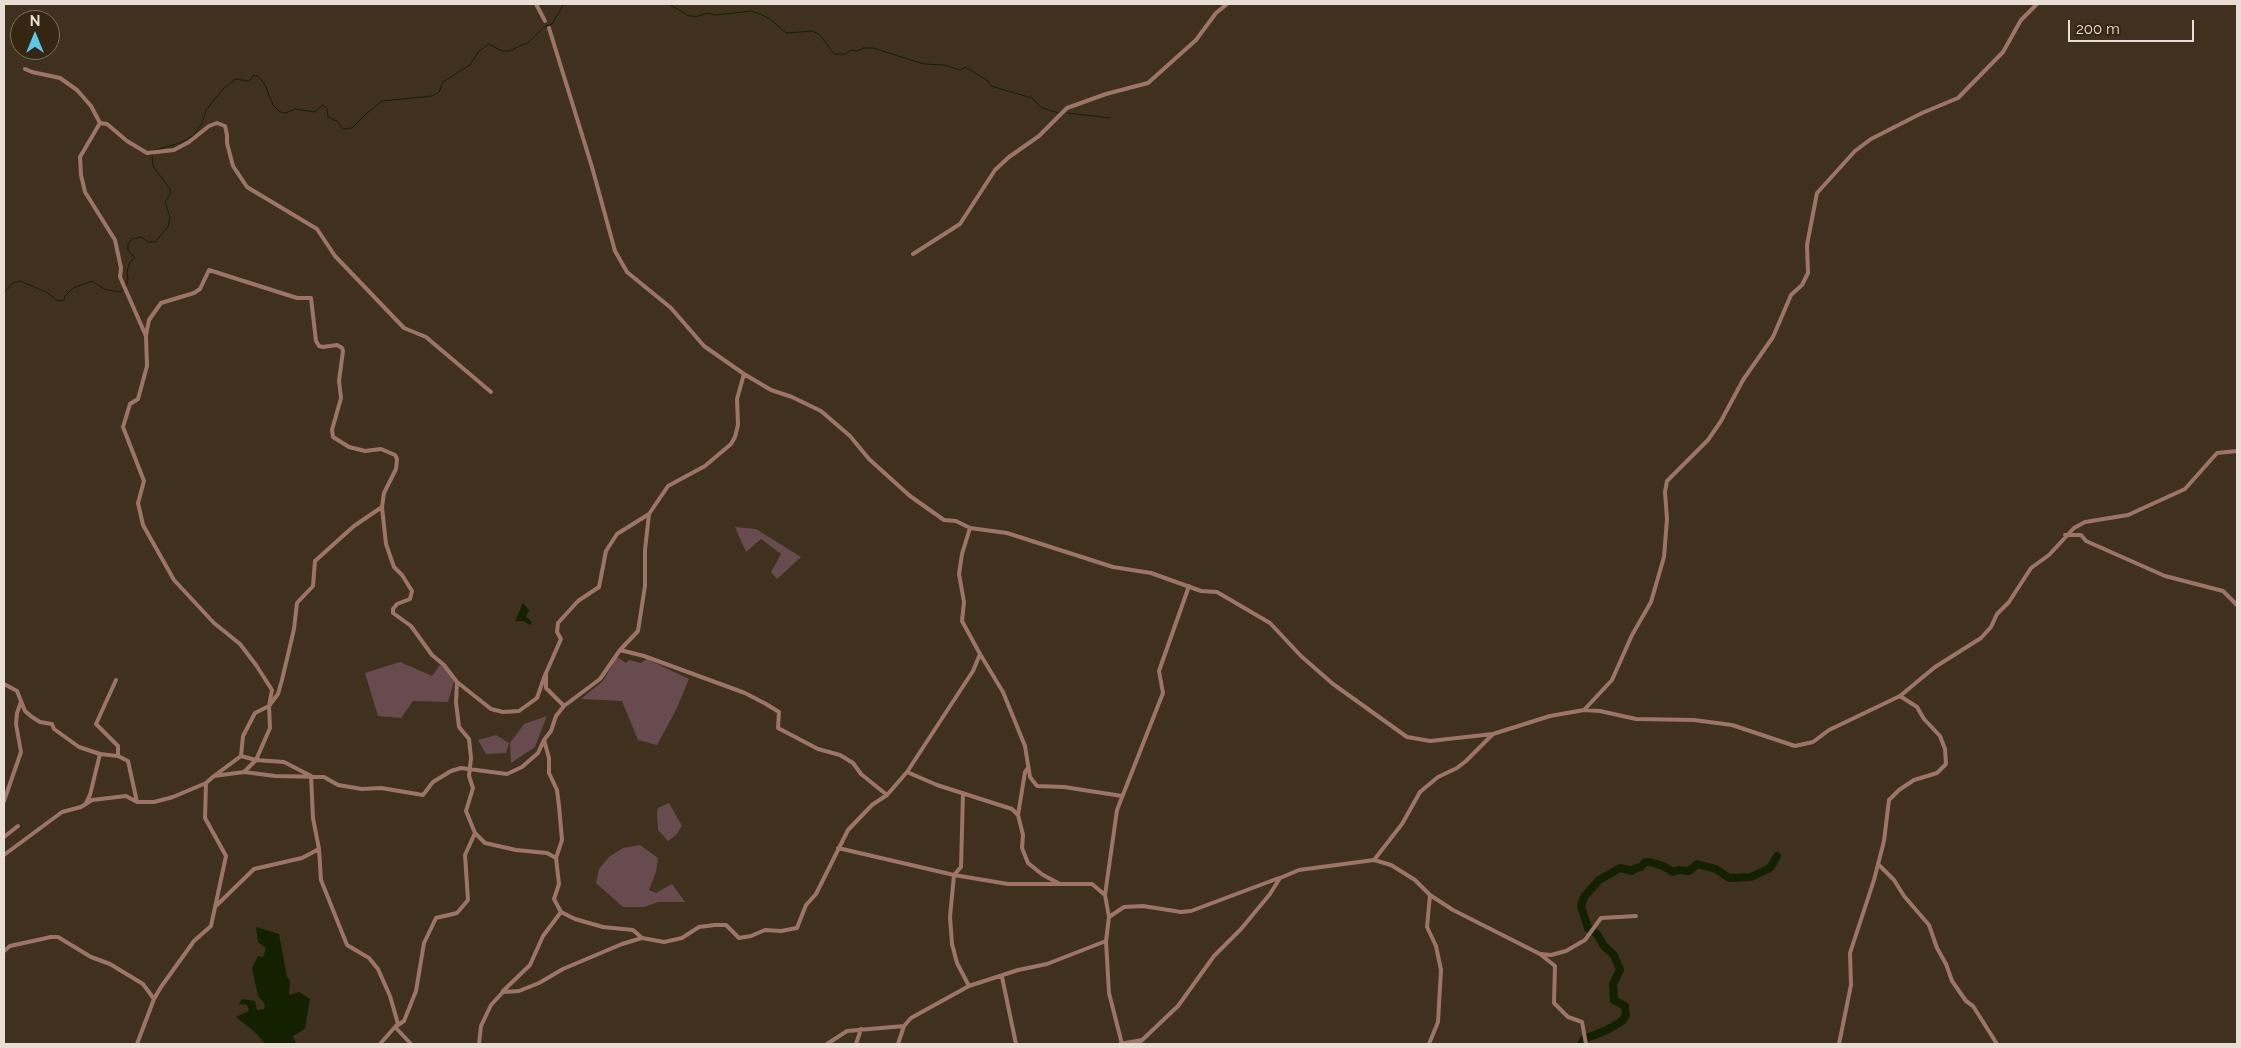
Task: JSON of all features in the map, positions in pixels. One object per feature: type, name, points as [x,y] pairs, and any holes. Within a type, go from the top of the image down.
[{"type":"street","points":[[536,4],[546,21]]},
{"type":"street","points":[[913,254],[960,224],[995,170],[1009,157],[1039,136],[1067,108],[1106,94],[1148,83],[1196,40],[1216,13],[1227,4]]},
{"type":"street","points":[[1584,710],[1612,680],[1632,635],[1651,602],[1664,558],[1667,519],[1665,492],[1667,481],[1708,440],[1721,421],[1743,380],[1773,338],[1791,295],[1802,285],[1808,273],[1807,245],[1817,193],[1855,151],[1871,139],[1922,113],[1958,98],[2003,52],[2021,20],[2037,4]]},
{"type":"street","points":[[549,28],[592,167],[615,251],[627,272],[671,308],[704,346],[771,390],[792,397],[821,411],[850,436],[869,459],[910,496],[944,520],[956,521],[970,528],[1007,533],[1113,567],[1151,573],[1200,591],[1217,592],[1270,623],[1300,656],[1333,684],[1408,738],[1430,741],[1493,734],[1550,716],[1584,710],[1600,711],[1636,719],[1694,720],[1732,725],[1769,739],[1797,746],[1813,742],[1829,730],[1900,696],[1935,667],[1974,643],[1988,631],[1997,614],[2009,602],[2031,568],[2049,555],[2065,535],[2079,524],[2128,515],[2185,489],[2217,453],[2237,451]]},
{"type":"street","points":[[25,69],[60,78],[76,90],[91,106],[100,123]]},
{"type":"street","points":[[100,123],[80,157],[81,175],[85,192],[115,240],[121,268],[120,277],[146,336]]},
{"type":"street","points":[[100,123],[107,124],[127,141],[147,153],[174,150],[189,142],[209,126],[217,123],[225,126],[226,143],[233,166],[247,187],[317,229],[335,256],[404,328],[426,337],[491,392]]},
{"type":"street","points":[[244,772],[256,760],[270,728],[269,706],[272,690],[240,644],[214,624],[174,580],[143,525],[138,503],[144,481],[123,427],[130,404],[138,399],[146,366],[146,336],[149,320],[161,303],[194,293],[200,289],[209,270],[297,298],[311,298],[316,341],[319,346],[324,347],[337,345],[342,348],[343,352],[339,381],[341,398],[332,430],[333,437],[349,447],[365,451],[380,449],[394,455],[397,459],[396,469],[384,493],[382,507],[386,544],[394,567],[406,580],[412,591],[410,599],[397,604],[393,609],[393,613],[411,626],[432,656],[444,665],[456,682],[491,709],[503,712],[519,711],[537,698],[561,639],[556,632],[561,618],[578,601],[600,587],[606,551],[617,534],[649,514],[668,486],[705,466],[731,444],[738,425],[737,399],[744,374]]},
{"type":"street","points":[[86,803],[126,796],[137,802],[154,802],[173,797],[206,783],[241,756],[243,736],[255,713],[269,706],[278,694],[294,629],[297,603],[313,586],[315,561],[354,526],[382,507]]},
{"type":"street","points":[[214,776],[244,772],[275,776],[324,777],[338,785],[362,789],[381,788],[423,795],[434,782],[451,771],[469,768],[506,774],[522,767],[538,754],[544,740],[551,731],[556,716],[564,706],[600,679],[620,650],[638,631],[645,586],[645,550],[649,514]]},
{"type":"street","points":[[970,528],[959,566],[964,602],[962,621],[1002,692],[1025,746],[1030,777],[1038,786],[1064,787],[1122,796]]},
{"type":"street","points":[[2065,535],[2081,535],[2086,540],[2165,576],[2223,591],[2237,605]]},
{"type":"street","points":[[1142,1040],[1121,1044],[1109,993],[1106,941],[1110,917],[1105,895],[1117,810],[1163,694],[1159,671],[1189,586]]},
{"type":"street","points":[[620,650],[644,656],[745,693],[766,704],[779,712],[778,728],[818,749],[840,755],[853,763],[861,774],[887,795]]},
{"type":"street","points":[[544,740],[549,758],[549,773],[557,790],[559,806],[558,818],[562,840],[556,858],[559,884],[554,899],[561,912],[602,927],[633,930],[642,938],[664,942],[682,938],[699,927],[715,925],[726,925],[739,938],[751,936],[765,930],[781,931],[797,928],[806,904],[816,894],[848,830],[872,805],[887,795],[907,772],[973,671],[980,654]]},
{"type":"street","points":[[546,673],[546,688],[564,706]]},
{"type":"street","points":[[116,680],[96,724],[118,746],[118,756]]},
{"type":"street","points":[[456,682],[459,727],[470,739],[471,758],[469,768],[473,788],[466,811],[474,833],[485,843],[516,850],[547,853],[556,858]]},
{"type":"street","points":[[4,684],[17,690],[25,711],[32,717],[40,722],[52,724],[54,729],[79,747],[100,754],[118,756],[128,761],[137,802]]},
{"type":"street","points":[[1839,1044],[1851,985],[1850,953],[1878,864],[1889,800],[1899,790],[1914,780],[1937,773],[1946,764],[1945,749],[1940,736],[1924,719],[1918,708],[1900,696]]},
{"type":"street","points":[[4,801],[21,752],[16,724],[21,701]]},
{"type":"street","points":[[1374,860],[1402,824],[1420,792],[1438,777],[1466,761],[1493,734]]},
{"type":"street","points":[[4,855],[62,812],[81,807],[86,803],[90,795],[100,754]]},
{"type":"street","points":[[241,756],[256,760],[284,762],[311,776]]},
{"type":"street","points":[[1028,768],[1025,772],[1018,815],[1023,834],[1022,848],[1028,863],[1044,875],[1061,884]]},
{"type":"street","points":[[907,772],[937,785],[1012,809],[1018,815]]},
{"type":"street","points":[[311,776],[313,818],[319,849],[321,880],[347,945],[369,958],[378,969],[390,996],[398,1024],[395,1027]]},
{"type":"street","points":[[4,782],[10,782]]},
{"type":"street","points":[[137,1044],[154,999],[194,941],[211,926],[226,856],[205,818],[206,783]]},
{"type":"street","points":[[963,793],[961,867],[954,875],[950,917],[952,944],[957,964],[969,986]]},
{"type":"street","points":[[4,837],[18,826]]},
{"type":"street","points":[[380,1044],[404,1020],[416,991],[422,950],[428,931],[436,918],[457,913],[468,900],[465,855],[474,833]]},
{"type":"street","points":[[838,848],[954,875],[1008,884],[1092,884],[1105,895]]},
{"type":"street","points":[[216,906],[254,869],[302,858],[319,849]]},
{"type":"street","points":[[1110,917],[1117,911],[1132,906],[1158,907],[1181,912],[1191,911],[1299,870],[1374,860],[1390,865],[1415,880],[1430,895],[1468,919],[1541,954],[1556,966],[1554,1003],[1568,1017],[1582,1022],[1586,1044]]},
{"type":"street","points":[[1878,864],[1894,880],[1904,896],[1929,925],[1952,981],[1966,1001],[1973,1006],[1997,1044]]},
{"type":"street","points":[[1138,1044],[1178,1006],[1214,956],[1241,929],[1270,894],[1280,878]]},
{"type":"street","points":[[1429,1044],[1438,1022],[1440,970],[1436,946],[1427,927],[1430,895]]},
{"type":"street","points":[[478,1044],[481,1026],[490,1005],[530,965],[543,936],[561,912]]},
{"type":"street","points":[[1541,954],[1552,955],[1566,951],[1585,940],[1601,918],[1636,916]]},
{"type":"street","points":[[4,950],[10,946],[58,937],[91,957],[110,964],[143,984],[154,999]]},
{"type":"street","points":[[503,992],[526,988],[563,969],[642,938]]},
{"type":"street","points":[[898,1044],[904,1026],[911,1018],[969,986],[1002,977],[1018,970],[1047,964],[1106,941]]},
{"type":"street","points":[[1002,977],[1016,1044]]},
{"type":"street","points":[[827,1044],[847,1031],[904,1026]]},
{"type":"street","points":[[395,1027],[411,1044]]},
{"type":"street","points":[[856,1044],[861,1029]]},
{"type":"shaded area","points":[[735,527],[756,529],[801,557],[777,579],[771,572],[781,554],[761,539],[746,552]]},
{"type":"shaded area","points":[[523,603],[529,610],[526,617],[532,622],[530,625],[523,621],[515,621]]},
{"type":"shaded area","points":[[617,657],[626,663],[629,660],[641,663],[647,659],[689,679],[676,710],[657,745],[638,740],[622,701],[581,699],[603,681]]},
{"type":"shaded area","points":[[400,662],[432,676],[440,665],[449,670],[454,682],[448,702],[413,701],[401,718],[378,716],[365,673]]},
{"type":"shaded area","points":[[547,716],[535,747],[511,763],[510,743],[524,724]]},
{"type":"shaded area","points":[[496,735],[509,743],[506,753],[486,754],[478,740]]},
{"type":"shaded area","points":[[669,803],[682,826],[676,835],[668,841],[658,830],[657,813],[658,808]]},
{"type":"shaded area","points":[[640,845],[658,858],[656,872],[649,890],[656,893],[672,884],[685,902],[658,902],[644,907],[623,907],[596,883],[599,869],[609,857],[623,848]]},
{"type":"shaded area","points":[[256,927],[279,934],[287,977],[290,980],[289,995],[299,992],[310,999],[305,1029],[293,1036],[296,1044],[265,1044],[256,1033],[236,1017],[249,1011],[247,1005],[239,1004],[242,999],[255,1001],[257,1010],[264,1009],[265,1004],[258,996],[252,968],[258,956],[263,957],[266,948],[258,942]]},
{"type":"waterway","points":[[152,151],[180,143],[193,136],[202,124],[206,110],[224,88],[236,79],[249,81],[254,75],[259,77],[265,85],[273,105],[280,112],[286,113],[295,109],[315,112],[323,105],[327,109],[328,117],[337,121],[343,129],[352,128],[382,101],[432,96],[439,92],[443,82],[470,65],[479,51],[489,44],[502,51],[509,51],[529,42],[544,27],[552,24],[564,4]]},
{"type":"waterway","points":[[669,4],[687,15],[696,17],[707,13],[716,15],[752,11],[769,18],[786,33],[813,31],[820,35],[834,54],[845,54],[851,50],[858,51],[863,48],[873,48],[924,64],[944,65],[960,70],[965,67],[988,81],[991,86],[1032,98],[1042,108],[1059,113]]},
{"type":"waterway","points":[[1067,113],[1110,118]]},
{"type":"waterway","points":[[4,293],[13,283],[20,281],[46,292],[58,301],[64,300],[65,296],[73,288],[92,281],[104,289],[119,292],[125,289],[128,280],[127,271],[130,262],[135,258],[128,250],[128,244],[132,239],[141,237],[148,242],[155,242],[168,227],[170,217],[165,202],[171,193],[153,166],[152,155]]},
{"type":"waterway","points":[[1581,1044],[1584,1039],[1607,1030],[1622,1021],[1626,1015],[1625,1006],[1614,1000],[1613,984],[1620,970],[1614,955],[1604,946],[1597,934],[1588,928],[1581,906],[1584,897],[1599,880],[1620,868],[1632,871],[1641,867],[1645,862],[1663,866],[1673,872],[1679,870],[1689,871],[1697,864],[1716,869],[1729,878],[1751,877],[1770,868],[1777,856]]}]
